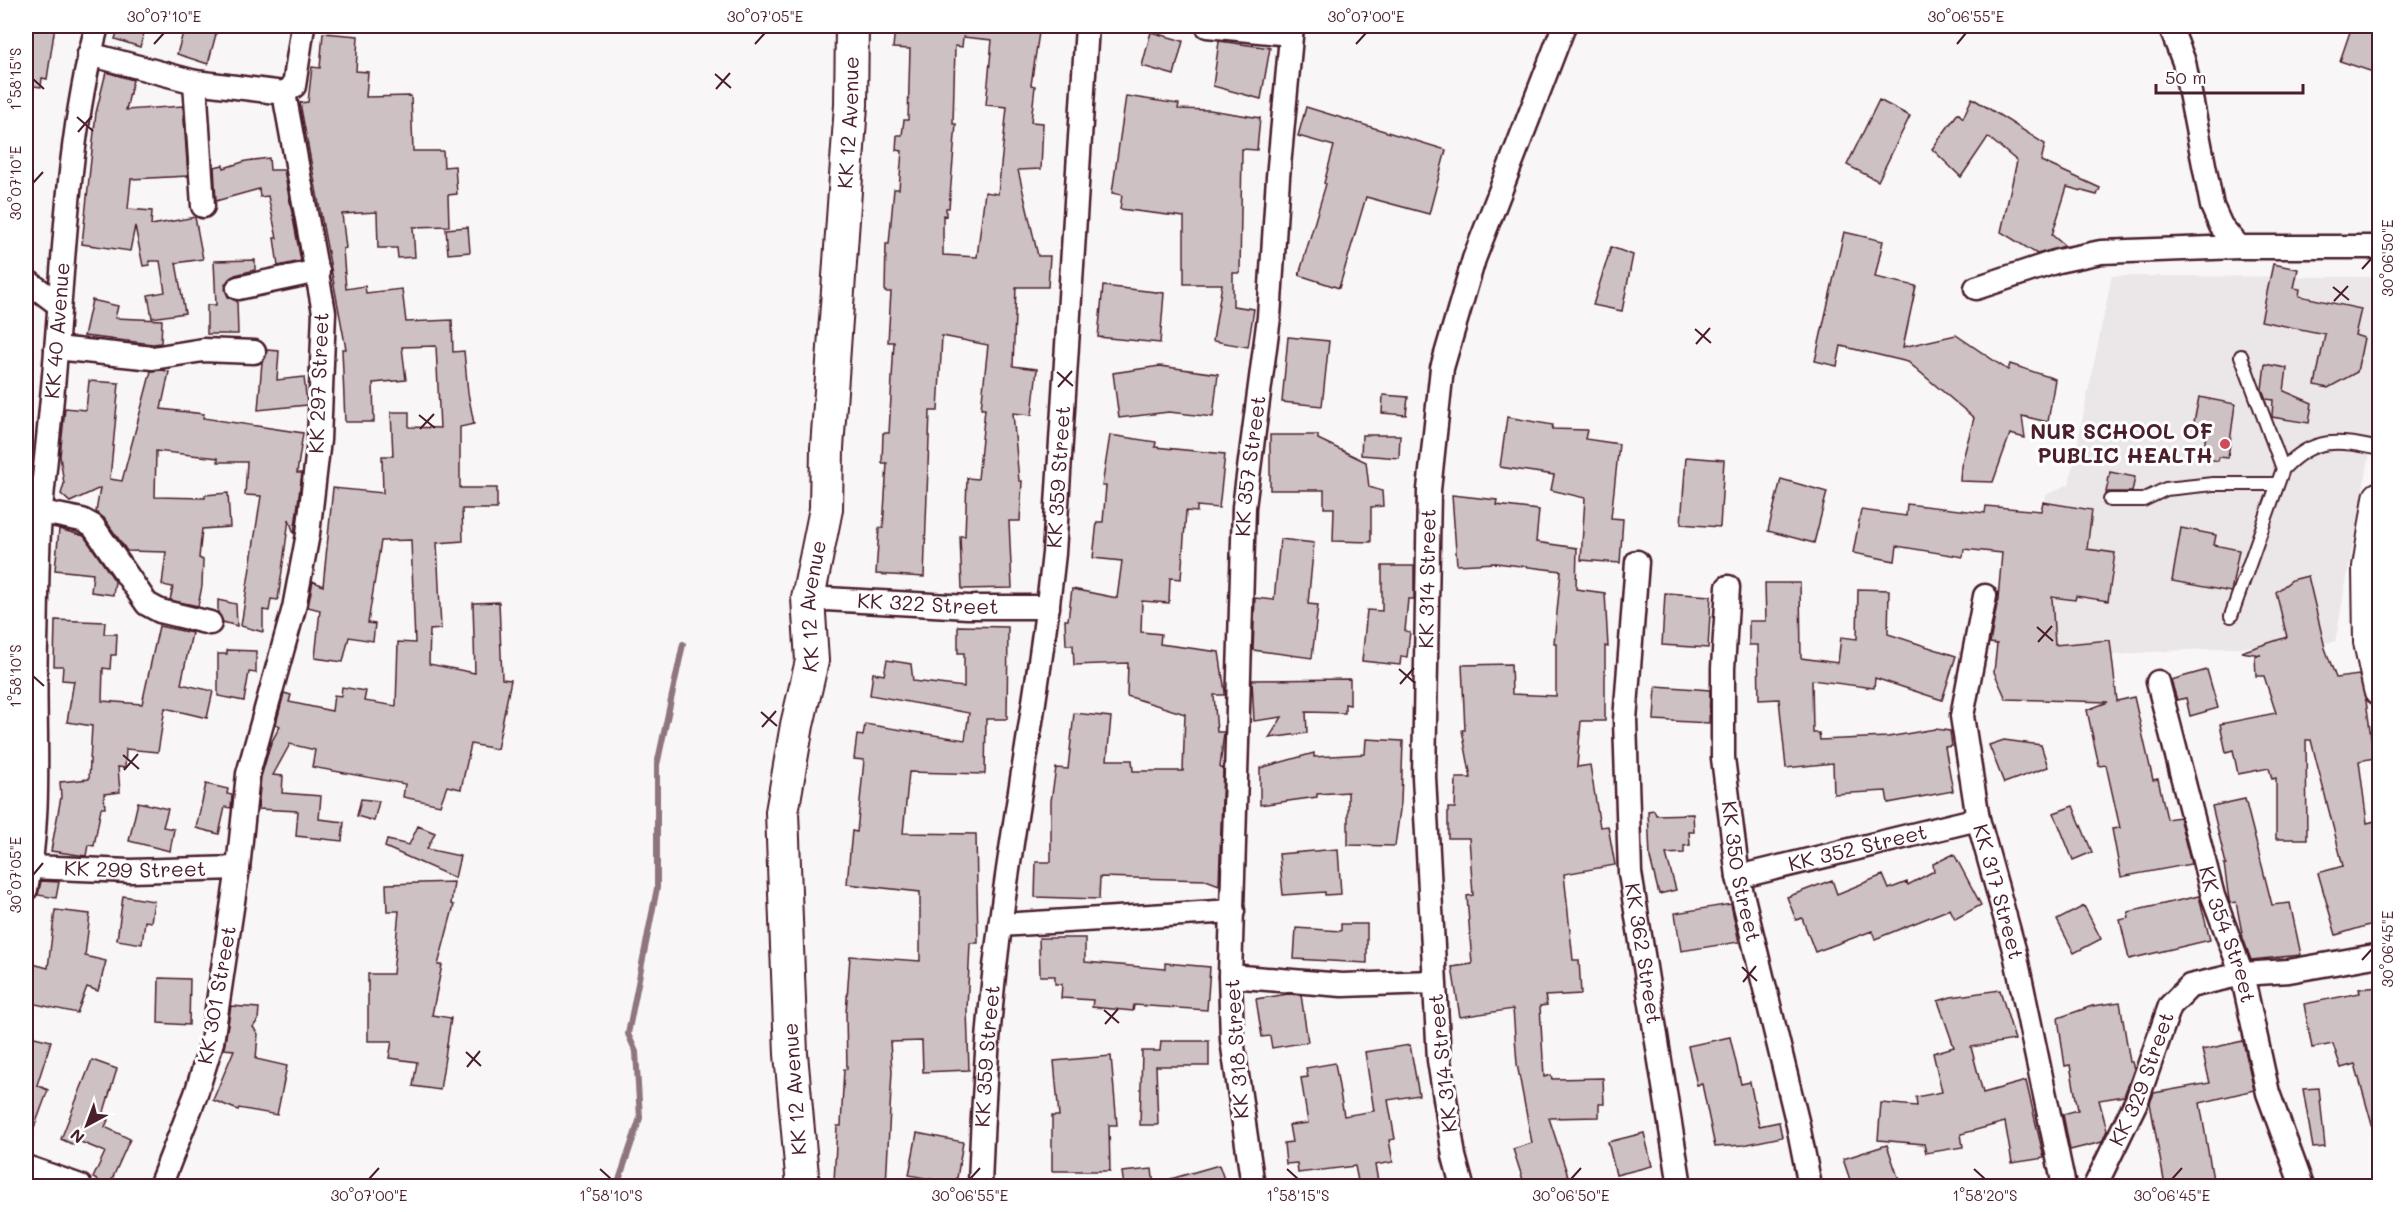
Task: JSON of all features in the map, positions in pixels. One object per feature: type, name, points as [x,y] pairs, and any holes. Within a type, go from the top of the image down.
[{"type":"main road","name":"KK 12 Avenue","points":[[803,1186],[791,1054],[782,812],[796,725],[812,660],[808,598],[826,509],[827,448],[851,105],[852,26]]},
{"type":"main road","points":[[2379,498],[2370,642],[2379,689]]},
{"type":"street","name":"KK 40 Avenue","points":[[26,889],[30,867],[36,783],[30,686],[36,523],[57,348],[62,249],[76,126],[89,54],[97,26]]},
{"type":"street","points":[[89,54],[195,82],[284,93],[294,86],[303,26]]},
{"type":"street","name":"KK 359 Street","points":[[980,1186],[989,1013],[1048,607],[1087,26]]},
{"type":"street","points":[[1207,26],[1292,30]]},
{"type":"street","name":"KK 314 Street","points":[[1462,1186],[1454,1156],[1439,1060],[1424,777],[1425,606],[1429,490],[1442,368],[1474,259],[1564,26]]},
{"type":"street","points":[[2170,26],[2184,62],[2212,206],[2221,226],[2239,247]]},
{"type":"street","name":"KK 357 Street","points":[[1233,911],[1244,507],[1269,317],[1278,177],[1292,30]]},
{"type":"street","points":[[195,82],[203,206]]},
{"type":"street","name":"KK 297 Street","points":[[238,868],[248,774],[294,608],[308,534],[319,440],[324,357],[324,312],[318,271],[284,93]]},
{"type":"street","points":[[1976,288],[2058,261],[2101,252],[2239,247],[2379,247]]},
{"type":"street","points":[[238,288],[318,271]]},
{"type":"street","points":[[26,280],[58,304]]},
{"type":"street","points":[[57,348],[153,358],[203,350],[254,352]]},
{"type":"street","points":[[36,523],[82,520],[93,526],[147,604],[160,611],[210,623]]},
{"type":"street","name":"KK 362 Street","points":[[1637,562],[1625,720],[1630,873],[1680,1186]]},
{"type":"street","name":"KK 350 Street","points":[[1728,587],[1723,668],[1723,758],[1738,877],[1798,1125],[1810,1186]]},
{"type":"street","name":"KK 317 Street","points":[[1985,596],[1962,716],[1978,819],[2015,953],[2064,1186]]},
{"type":"street","name":"KK 322 Street","points":[[808,598],[968,608],[1048,607]]},
{"type":"street","name":"KK 354 Street","points":[[2158,682],[2213,896],[2242,974],[2268,1093],[2302,1186]]},
{"type":"street","name":"KK 352 Street","points":[[1738,877],[1978,819]]},
{"type":"street","name":"KK 299 Street","points":[[30,867],[130,871],[238,868]]},
{"type":"street","name":"KK 301 Street","points":[[160,1186],[196,1094],[212,1042],[238,868]]},
{"type":"street","points":[[1000,925],[1233,911]]},
{"type":"street","name":"KK 318 Street","points":[[1233,911],[1230,976],[1232,1040],[1252,1186]]},
{"type":"street","name":"KK 329 Street","points":[[2095,1186],[2137,1100],[2170,1006],[2190,986],[2242,974],[2289,971],[2379,955]]},
{"type":"street","points":[[1230,976],[1323,985],[1434,982]]},
{"type":"street","points":[[26,1167],[80,1186]]},
{"type":"lane","points":[[2241,356],[2283,470]]},
{"type":"lane","points":[[2231,616],[2275,484],[2296,455],[2314,445],[2337,441],[2379,448]]},
{"type":"lane","points":[[2110,500],[2142,500],[2166,489],[2213,484],[2275,484]]},
{"type":"shaded area","name":"NUR SCHOOL OF PUBLIC HEALTH","points":[[2112,276],[2379,277],[2379,404],[2335,642],[2150,652],[2023,663],[2046,495],[2069,484]]},
{"type":"building","points":[[26,26],[55,26],[47,79],[42,78],[41,87],[26,85]]},
{"type":"building","points":[[119,26],[146,26],[140,47],[115,39]]},
{"type":"building","points":[[185,26],[216,34],[208,64],[177,54]]},
{"type":"building","points":[[895,26],[1040,26],[1031,85],[1035,86],[1031,122],[1043,123],[1041,169],[1018,170],[1038,256],[1050,256],[1048,287],[1016,287],[1013,366],[1037,369],[1032,415],[1013,413],[1019,481],[1022,481],[1020,521],[1009,521],[1012,588],[962,589],[960,536],[965,536],[967,478],[978,479],[985,409],[981,409],[988,345],[942,336],[938,411],[930,411],[924,577],[876,574],[879,528],[883,528],[887,463],[882,463],[883,433],[889,433],[894,342],[888,342],[891,292],[885,292],[886,244],[889,244],[894,189],[899,189],[902,151],[896,150],[897,135],[902,135],[904,120],[908,120],[910,49],[893,48]],"holes":[[[963,37],[992,40],[986,105],[1007,107],[998,194],[985,192],[977,257],[943,255],[943,215],[946,216],[946,208],[949,208],[956,124],[953,124],[955,46],[962,47]]]},
{"type":"building","points":[[2352,26],[2379,26],[2379,74],[2340,61]]},
{"type":"building","points":[[1151,32],[1183,41],[1174,75],[1142,66]]},
{"type":"building","points":[[323,33],[358,36],[356,71],[368,72],[366,97],[411,96],[413,151],[443,151],[444,167],[455,166],[457,194],[448,195],[449,226],[413,227],[415,257],[398,258],[397,248],[378,248],[377,212],[342,214],[346,248],[343,249],[346,289],[365,286],[366,293],[402,289],[406,322],[452,320],[453,352],[464,351],[474,424],[460,427],[460,488],[497,488],[497,509],[462,509],[463,541],[437,543],[441,629],[430,630],[429,664],[475,673],[473,603],[499,602],[502,679],[511,680],[497,749],[471,744],[461,789],[447,786],[440,805],[403,797],[405,784],[312,767],[315,750],[290,744],[273,775],[283,776],[282,793],[321,796],[319,819],[344,822],[342,841],[296,836],[298,811],[258,809],[261,777],[271,743],[280,726],[276,724],[284,693],[291,695],[289,702],[332,711],[334,695],[341,696],[342,687],[366,691],[364,701],[396,706],[398,642],[415,643],[411,540],[381,541],[368,623],[375,624],[373,641],[349,637],[343,662],[315,658],[320,610],[308,607],[313,581],[323,586],[333,488],[383,493],[382,456],[393,456],[391,412],[409,412],[409,427],[440,428],[436,346],[402,347],[406,380],[373,383],[374,422],[345,422],[342,349],[346,349],[300,103],[308,102],[312,67],[320,68]]},
{"type":"building","points":[[1219,41],[1270,48],[1261,99],[1213,86]]},
{"type":"building","points":[[106,72],[133,80],[126,110],[183,106],[188,176],[131,179],[128,209],[152,211],[151,225],[195,217],[203,259],[176,263],[185,313],[152,318],[148,295],[165,292],[160,261],[149,261],[149,265],[143,266],[135,226],[130,251],[82,244],[96,113]]},
{"type":"building","points":[[1126,96],[1179,104],[1178,109],[1210,110],[1260,118],[1257,150],[1242,149],[1240,273],[1233,273],[1233,306],[1254,309],[1248,347],[1213,341],[1222,284],[1184,284],[1184,217],[1120,209],[1122,195],[1112,193]]},
{"type":"building","points":[[1972,98],[2045,144],[2041,161],[2100,188],[2097,195],[2067,187],[2052,235],[2065,246],[2037,254],[2001,232],[2017,161],[1988,137],[1961,177],[1932,149],[1958,113],[1963,118]]},
{"type":"building","points":[[1879,100],[1910,116],[1878,181],[1847,165]]},
{"type":"building","points":[[1306,107],[1446,150],[1429,214],[1366,197],[1339,288],[1299,275],[1326,184],[1324,183],[1334,146],[1298,136]]},
{"type":"building","points":[[269,158],[270,170],[284,170],[301,261],[278,266],[274,238],[277,238],[268,196],[260,197],[259,189],[216,201],[214,167],[223,165],[224,168],[246,161]]},
{"type":"building","points":[[468,227],[470,252],[448,254],[446,229]]},
{"type":"building","points":[[1844,232],[1883,241],[1875,277],[1916,286],[1903,347],[1956,335],[2008,370],[2010,364],[2055,379],[2048,422],[2022,416],[2025,438],[2010,434],[1993,482],[1960,481],[1961,466],[1974,418],[1908,362],[1841,346],[1837,366],[1815,361]]},
{"type":"building","points":[[1611,247],[1633,255],[1622,311],[1593,305]]},
{"type":"building","points":[[255,260],[255,270],[235,275],[225,284],[228,297],[237,301],[238,334],[207,334],[207,305],[216,305],[214,261]]},
{"type":"building","points":[[2273,264],[2298,269],[2294,288],[2300,289],[2299,296],[2361,309],[2355,335],[2364,338],[2357,372],[2328,388],[2315,385],[2325,334],[2261,321]]},
{"type":"building","points":[[1103,286],[1164,293],[1160,343],[1098,337]]},
{"type":"building","points":[[92,300],[118,306],[115,318],[162,320],[161,343],[84,336]]},
{"type":"building","points":[[1288,337],[1329,341],[1322,406],[1282,402]]},
{"type":"building","points":[[267,350],[279,351],[277,380],[304,377],[307,405],[258,410],[262,362]]},
{"type":"building","points":[[2265,364],[2287,368],[2284,391],[2312,403],[2309,423],[2272,417],[2273,400],[2266,399],[2262,389]]},
{"type":"building","points":[[1160,366],[1218,374],[1213,417],[1169,412],[1119,418],[1113,373]]},
{"type":"building","points":[[151,371],[169,372],[161,409],[204,414],[203,418],[303,433],[297,473],[302,473],[294,534],[289,519],[278,600],[271,599],[269,611],[263,610],[263,632],[241,626],[261,496],[245,495],[247,462],[218,462],[218,458],[156,451],[155,497],[205,498],[205,495],[228,493],[230,527],[202,529],[199,558],[203,560],[202,586],[198,606],[170,600],[173,587],[162,585],[166,552],[127,551],[104,518],[96,512],[100,488],[70,502],[61,494],[64,484],[60,456],[65,408],[86,410],[89,381],[119,383],[110,479],[122,481]]},
{"type":"building","points":[[1383,395],[1408,397],[1406,415],[1382,413]]},
{"type":"building","points":[[2199,397],[2235,404],[2228,458],[2219,457],[2218,461],[2202,458],[2207,430],[2193,427]]},
{"type":"building","points":[[1507,417],[1553,425],[1552,429],[1587,430],[1585,439],[1619,444],[1611,518],[1623,519],[1620,563],[1581,560],[1585,498],[1551,490],[1554,475],[1500,467]]},
{"type":"building","points":[[1110,435],[1156,442],[1155,447],[1225,454],[1219,508],[1197,506],[1197,512],[1186,511],[1181,579],[1170,578],[1169,603],[1142,601],[1141,632],[1161,634],[1160,644],[1219,652],[1225,695],[1214,695],[1217,732],[1224,732],[1220,768],[1223,768],[1219,885],[1206,880],[1100,877],[1099,899],[1035,897],[1036,862],[1051,862],[1051,801],[1056,768],[1068,769],[1074,713],[1111,717],[1107,760],[1132,760],[1133,771],[1183,771],[1185,714],[1127,696],[1128,663],[1074,665],[1073,645],[1066,645],[1065,620],[1068,620],[1072,589],[1117,598],[1122,561],[1093,558],[1097,522],[1103,522],[1106,486],[1102,486]]},
{"type":"building","points":[[1270,435],[1318,435],[1318,439],[1366,462],[1369,487],[1382,491],[1383,506],[1371,507],[1371,542],[1333,541],[1334,508],[1324,508],[1324,490],[1270,490]]},
{"type":"building","points":[[1362,435],[1400,435],[1399,458],[1361,455]]},
{"type":"building","points":[[1686,457],[1724,460],[1720,527],[1681,524]]},
{"type":"building","points":[[2110,472],[2135,477],[2132,492],[2106,492]]},
{"type":"building","points":[[1781,479],[1827,492],[1814,543],[1768,531]]},
{"type":"building","points":[[1452,495],[1497,500],[1496,505],[1539,510],[1536,542],[1577,548],[1576,589],[1605,593],[1608,647],[1605,646],[1605,721],[1581,721],[1577,767],[1590,765],[1600,827],[1608,826],[1615,865],[1564,874],[1573,960],[1579,960],[1581,994],[1545,996],[1547,1005],[1540,1006],[1544,1077],[1551,1075],[1552,1079],[1603,1078],[1604,1104],[1599,1104],[1599,1117],[1549,1118],[1568,1176],[1535,1186],[1525,1186],[1513,1149],[1532,1143],[1517,1064],[1513,1009],[1460,1017],[1452,967],[1472,964],[1467,896],[1473,895],[1469,838],[1448,838],[1448,808],[1455,808],[1456,778],[1471,778],[1462,730],[1465,730],[1462,665],[1511,664],[1512,694],[1556,696],[1556,643],[1554,643],[1561,571],[1496,563],[1457,565]]},
{"type":"building","points":[[2043,502],[2092,510],[2087,549],[2115,553],[2108,601],[2076,596],[2075,600],[2052,597],[2055,645],[2110,640],[2117,701],[2134,697],[2153,780],[2158,779],[2167,819],[2179,817],[2191,864],[2121,877],[2112,829],[2120,828],[2106,765],[2099,766],[2087,710],[2108,702],[2006,699],[1994,672],[1997,644],[1990,643],[1998,599],[2002,553],[1964,549],[1963,557],[1897,546],[1895,561],[1853,553],[1861,510],[1906,516],[1907,504],[1985,513],[1986,506],[2041,511]]},
{"type":"building","points":[[2181,528],[2216,535],[2214,545],[2239,550],[2231,592],[2172,581]]},
{"type":"building","points":[[59,529],[84,536],[115,581],[113,595],[91,592],[93,574],[55,570]]},
{"type":"building","points":[[1280,539],[1314,543],[1308,604],[1318,605],[1312,658],[1253,650],[1255,598],[1274,600]]},
{"type":"building","points":[[1382,566],[1414,566],[1414,599],[1408,599],[1405,631],[1410,632],[1407,657],[1401,656],[1400,665],[1362,661],[1367,610],[1382,611]]},
{"type":"building","points":[[2308,576],[2325,648],[2336,678],[2359,675],[2366,701],[2374,758],[2359,761],[2367,823],[2379,820],[2379,922],[2336,935],[2318,873],[2343,866],[2311,740],[2306,740],[2307,839],[2276,839],[2276,778],[2272,779],[2269,768],[2238,774],[2233,750],[2226,752],[2220,724],[2276,713],[2264,676],[2256,676],[2255,656],[2261,655],[2241,652],[2287,637],[2276,592],[2292,580]]},
{"type":"building","points":[[1765,583],[1800,583],[1801,658],[1838,663],[1841,637],[1857,639],[1858,589],[1889,590],[1888,634],[1956,656],[1942,700],[1875,678],[1874,688],[1812,680],[1813,733],[1819,733],[1820,740],[1888,737],[1935,729],[1950,731],[1952,746],[1945,747],[1953,791],[1888,803],[1886,791],[1834,794],[1833,763],[1786,768],[1779,699],[1759,700],[1758,645],[1749,645],[1749,621],[1766,621]]},
{"type":"building","points":[[1665,593],[1711,596],[1708,648],[1662,645]]},
{"type":"building","points":[[218,600],[236,604],[237,626],[223,622],[218,613]]},
{"type":"building","points":[[55,620],[105,622],[104,634],[117,634],[116,655],[111,655],[110,669],[103,668],[102,701],[142,704],[159,626],[192,633],[181,684],[213,691],[207,718],[165,708],[158,752],[126,749],[125,768],[118,767],[120,792],[104,794],[105,808],[101,808],[94,846],[88,845],[86,856],[51,851],[61,797],[60,782],[89,779],[92,726],[67,722],[74,681],[62,680],[63,666],[54,666]]},
{"type":"building","points":[[958,626],[1008,627],[1007,719],[986,719],[985,774],[909,772],[903,833],[976,834],[978,943],[970,943],[967,1010],[969,1070],[923,1072],[922,1041],[890,1042],[892,1071],[886,1185],[834,1182],[837,1126],[841,1126],[844,1069],[847,1069],[846,1013],[850,956],[920,961],[920,892],[847,884],[852,831],[857,832],[864,760],[854,759],[857,735],[863,736],[865,724],[965,740],[969,713],[870,695],[873,673],[884,675],[887,660],[911,664],[913,681],[964,687],[964,653],[958,653]]},
{"type":"building","points":[[227,650],[256,651],[256,673],[249,672],[244,701],[218,696],[218,654],[227,654]]},
{"type":"building","points":[[2207,670],[2218,708],[2190,716],[2186,698],[2177,700],[2171,680]]},
{"type":"building","points":[[1350,679],[1350,705],[1345,704],[1345,713],[1306,712],[1307,733],[1269,738],[1282,717],[1254,721],[1252,680]]},
{"type":"building","points":[[1656,686],[1710,690],[1709,723],[1654,720]]},
{"type":"building","points":[[1366,739],[1403,741],[1401,802],[1395,846],[1348,845],[1348,792],[1317,794],[1317,797],[1260,805],[1260,768],[1314,753],[1314,757],[1365,754]]},
{"type":"building","points":[[2004,740],[2041,745],[2048,767],[2004,783],[1989,745]]},
{"type":"building","points":[[206,784],[228,789],[227,794],[232,795],[231,808],[225,807],[219,834],[196,828]]},
{"type":"building","points":[[361,799],[379,801],[374,821],[357,816]]},
{"type":"building","points":[[2245,799],[2272,905],[2290,903],[2301,955],[2251,960],[2243,938],[2236,902],[2230,903],[2224,864],[2226,864],[2212,806]]},
{"type":"building","points":[[138,802],[168,809],[163,827],[174,829],[170,851],[129,841]]},
{"type":"building","points":[[2073,806],[2092,852],[2073,860],[2054,813]]},
{"type":"building","points":[[1654,810],[1656,815],[1693,814],[1694,832],[1689,832],[1690,845],[1684,846],[1684,853],[1666,854],[1676,890],[1659,894],[1650,858],[1648,811]]},
{"type":"building","points":[[418,826],[435,833],[427,849],[460,856],[455,878],[385,847],[387,840],[409,845]]},
{"type":"building","points":[[1338,849],[1341,894],[1325,895],[1325,892],[1283,895],[1279,854]]},
{"type":"building","points":[[1954,854],[1981,905],[1955,919],[1950,909],[1875,939],[1872,931],[1815,952],[1802,918],[1796,920],[1787,897],[1832,880],[1837,894],[1883,875],[1889,889],[1907,882],[1908,885],[1934,871],[1933,864]]},
{"type":"building","points":[[41,881],[59,882],[56,898],[38,895]]},
{"type":"building","points":[[454,882],[451,904],[454,905],[438,965],[442,965],[432,1015],[451,1018],[440,1090],[413,1086],[417,1062],[389,1058],[392,1041],[368,1041],[368,974],[393,974],[399,911],[387,911],[386,884]]},
{"type":"building","points":[[123,896],[154,901],[151,922],[145,921],[142,944],[117,940]]},
{"type":"building","points":[[2199,896],[2210,940],[2129,959],[2120,920],[2129,918],[2128,912]]},
{"type":"building","points":[[1731,904],[1739,942],[1681,951],[1675,913]]},
{"type":"building","points":[[2084,906],[2101,939],[2074,953],[2057,920]]},
{"type":"building","points":[[55,910],[90,914],[85,956],[106,961],[98,991],[87,987],[77,1013],[26,1002],[29,963],[48,968]]},
{"type":"building","points":[[1341,924],[1367,924],[1367,963],[1294,959],[1296,928],[1341,931]]},
{"type":"building","points":[[1039,938],[1085,938],[1085,962],[1165,969],[1165,963],[1210,967],[1207,1010],[1134,1005],[1133,1011],[1092,1007],[1093,1000],[1061,998],[1062,984],[1055,984],[1055,976],[1040,976]]},
{"type":"building","points":[[159,978],[190,979],[189,1025],[158,1023]]},
{"type":"building","points":[[2379,987],[2379,1132],[2374,1132],[2355,1064],[2341,1068],[2333,1044],[2312,1048],[2304,1004],[2360,993],[2359,989]]},
{"type":"building","points":[[2000,990],[2015,1040],[1971,1047],[1983,1093],[2026,1081],[2044,1158],[2012,1163],[2005,1122],[1961,1134],[1963,1147],[1926,1153],[1924,1144],[1878,1140],[1881,1103],[1917,1106],[1916,1097],[1942,1092],[1933,1053],[1954,1047],[1938,1001]]},
{"type":"building","points":[[1288,994],[1301,995],[1308,1042],[1272,1048],[1270,1036],[1262,1037],[1256,999]]},
{"type":"building","points":[[2120,1002],[2130,1062],[2134,1069],[2124,1096],[2099,1100],[2107,1130],[2102,1142],[2070,1150],[2063,1114],[2078,1110],[2070,1065],[2065,1066],[2058,1018],[2092,1006]]},
{"type":"building","points":[[231,1006],[259,1008],[258,1020],[253,1027],[258,1034],[256,1059],[287,1066],[277,1115],[239,1108],[238,1110],[213,1100],[234,1050],[224,1049]]},
{"type":"building","points":[[26,1035],[51,1041],[37,1085],[48,1090],[27,1147]]},
{"type":"building","points":[[1730,1037],[1741,1084],[1750,1082],[1759,1126],[1779,1122],[1782,1137],[1743,1145],[1715,1147],[1702,1084],[1697,1085],[1688,1046]]},
{"type":"building","points":[[1161,1041],[1209,1041],[1209,1066],[1156,1066],[1158,1125],[1140,1125],[1142,1051],[1160,1051]]},
{"type":"building","points":[[2243,1041],[2254,1090],[2200,1103],[2214,1186],[2165,1186],[2150,1103],[2154,1093],[2210,1083],[2202,1050]]},
{"type":"building","points":[[1410,1045],[1419,1095],[1388,1100],[1395,1139],[1389,1140],[1393,1162],[1375,1165],[1379,1186],[1359,1186],[1355,1166],[1298,1173],[1297,1163],[1286,1164],[1284,1143],[1292,1142],[1289,1125],[1308,1123],[1301,1078],[1308,1077],[1306,1068],[1335,1063],[1344,1116],[1374,1111],[1365,1052]]},
{"type":"building","points":[[1111,1056],[1117,1125],[1109,1125],[1110,1171],[1052,1171],[1052,1116],[1059,1116],[1054,1061]]},
{"type":"building","points":[[92,1060],[117,1069],[102,1118],[108,1120],[105,1127],[130,1139],[109,1186],[93,1178],[105,1152],[76,1140],[74,1145],[61,1139]]},
{"type":"building","points":[[2319,1088],[2325,1147],[2313,1148],[2303,1089]]},
{"type":"building","points":[[917,1133],[963,1142],[956,1184],[909,1175]]},
{"type":"building","points":[[1644,1133],[1652,1166],[1616,1175],[1608,1142]]},
{"type":"building","points":[[1887,1145],[1901,1186],[1852,1186],[1843,1159]]},
{"type":"building","points":[[1219,1165],[1225,1182],[1211,1186],[1161,1186],[1160,1182]]},
{"type":"building","points":[[1152,1169],[1154,1186],[1124,1186],[1122,1172]]},
{"type":"waterway","points":[[617,1186],[640,1118],[636,1052],[628,1034],[657,888],[657,765],[683,644]]},
{"type":"place","name":"NUR SCHOOL OF PUBLIC HEALTH","points":[[2225,444]]}]
